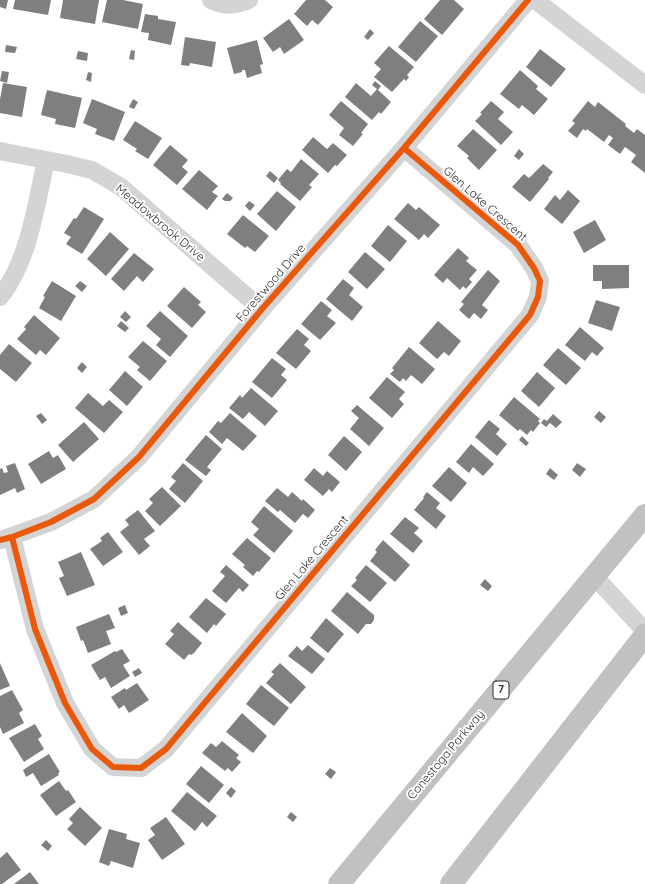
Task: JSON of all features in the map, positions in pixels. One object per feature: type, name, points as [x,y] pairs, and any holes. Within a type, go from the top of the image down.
[{"type":"highway","name":"Conestoga Parkway","points":[[339,884],[645,515]]},
{"type":"highway","points":[[451,884],[645,635]]},
{"type":"street","points":[[211,0],[220,4],[236,5],[249,0]]},
{"type":"street","name":"Forestwood Drive","points":[[6,539],[51,522],[94,500],[140,457],[262,309],[404,148],[528,0]]},
{"type":"street","points":[[535,0],[645,85]]},
{"type":"street","name":"Glen Lake Crescent","points":[[6,539],[35,630],[65,703],[92,749],[113,767],[141,768],[166,749],[530,316],[538,297],[540,281],[534,268],[518,245],[404,148]]},
{"type":"street","name":"Meadowbrook Drive","points":[[0,151],[92,170],[120,187],[262,309]]},
{"type":"street","points":[[0,297],[7,288],[23,256],[32,224],[46,160]]},
{"type":"street","points":[[595,577],[645,632]]},
{"type":"building","points":[[0,0],[8,0],[6,9],[0,7]]},
{"type":"building","points":[[15,0],[51,0],[48,15],[13,9]]},
{"type":"building","points":[[63,0],[99,0],[95,24],[60,18]]},
{"type":"building","points":[[107,0],[123,0],[143,4],[138,29],[102,22]]},
{"type":"building","points":[[306,0],[325,0],[333,7],[318,25],[312,20],[307,26],[294,14]]},
{"type":"building","points":[[440,0],[454,0],[464,9],[442,35],[424,19]]},
{"type":"building","points":[[145,14],[158,16],[158,19],[176,22],[171,45],[148,40],[149,33],[141,32]]},
{"type":"building","points":[[289,19],[304,40],[284,54],[280,47],[273,52],[263,38]]},
{"type":"building","points":[[420,21],[438,36],[416,62],[398,47]]},
{"type":"building","points":[[370,29],[374,33],[368,40],[364,37]]},
{"type":"building","points":[[185,37],[216,42],[212,67],[190,63],[189,66],[181,65]]},
{"type":"building","points":[[257,40],[263,64],[260,65],[262,73],[247,78],[245,70],[234,74],[227,48]]},
{"type":"building","points":[[6,45],[17,47],[15,53],[5,52]]},
{"type":"building","points":[[389,46],[414,67],[407,75],[409,77],[406,81],[404,79],[392,92],[374,77],[381,69],[374,63]]},
{"type":"building","points":[[540,49],[566,69],[551,87],[526,67]]},
{"type":"building","points":[[131,50],[135,51],[134,60],[129,59]]},
{"type":"building","points":[[78,51],[88,53],[87,61],[76,59]]},
{"type":"building","points":[[520,70],[538,86],[536,89],[548,99],[534,115],[522,105],[519,109],[500,94]]},
{"type":"building","points":[[2,71],[9,72],[7,83],[0,81]]},
{"type":"building","points":[[88,72],[92,73],[91,82],[86,80]]},
{"type":"building","points":[[375,81],[381,86],[378,90],[391,102],[381,114],[379,112],[372,120],[345,97],[356,83],[371,96],[377,89],[372,85]]},
{"type":"building","points":[[3,83],[27,87],[22,117],[0,113],[0,99]]},
{"type":"building","points":[[47,90],[82,98],[75,128],[55,124],[56,119],[41,115]]},
{"type":"building","points":[[92,99],[125,112],[114,141],[95,134],[97,129],[83,123]]},
{"type":"building","points":[[133,99],[138,102],[134,109],[129,107]]},
{"type":"building","points":[[341,101],[368,124],[361,133],[363,134],[353,146],[339,135],[344,128],[329,115]]},
{"type":"building","points":[[491,101],[504,112],[498,119],[513,132],[501,145],[475,121]]},
{"type":"building","points":[[588,101],[595,107],[598,102],[626,124],[625,126],[634,133],[637,129],[645,135],[645,173],[631,162],[636,155],[625,147],[620,154],[608,145],[613,138],[609,135],[604,142],[587,129],[586,131],[583,129],[577,138],[568,131],[575,123],[572,121]]},
{"type":"building","points":[[135,121],[162,138],[148,159],[135,151],[137,149],[123,140]]},
{"type":"building","points":[[473,129],[497,150],[479,170],[467,158],[469,156],[457,146]]},
{"type":"building","points":[[313,137],[327,149],[333,143],[347,155],[328,173],[302,150]]},
{"type":"building","points":[[170,145],[188,160],[182,167],[188,172],[177,185],[153,165]]},
{"type":"building","points":[[519,149],[524,154],[519,160],[514,156]]},
{"type":"building","points":[[301,159],[319,174],[309,185],[312,187],[300,201],[280,184],[281,183],[278,180],[287,169],[291,172]]},
{"type":"building","points":[[543,164],[553,172],[530,202],[512,187],[524,174],[529,178]]},
{"type":"building","points":[[199,170],[218,186],[212,192],[218,196],[207,210],[182,189]]},
{"type":"building","points":[[270,171],[278,178],[274,183],[266,176]]},
{"type":"building","points":[[568,190],[580,201],[562,224],[544,209],[555,195],[560,200]]},
{"type":"building","points":[[277,191],[296,207],[276,231],[257,214]]},
{"type":"building","points":[[227,193],[233,198],[230,201],[225,201],[222,199]]},
{"type":"building","points":[[249,201],[255,205],[250,211],[245,206]]},
{"type":"building","points":[[408,203],[416,210],[419,207],[440,225],[428,238],[424,234],[419,240],[394,219]]},
{"type":"building","points":[[84,207],[104,219],[82,254],[66,244],[71,237],[64,233],[74,218],[76,219]]},
{"type":"building","points":[[243,215],[269,236],[255,252],[247,246],[245,248],[227,234]]},
{"type":"building","points":[[595,220],[606,240],[584,253],[573,232]]},
{"type":"building","points":[[388,225],[407,241],[390,262],[371,246]]},
{"type":"building","points":[[110,232],[129,249],[106,276],[87,259]]},
{"type":"building","points":[[458,248],[469,258],[466,261],[477,270],[469,279],[472,282],[466,289],[463,286],[460,290],[447,278],[443,283],[434,275]]},
{"type":"building","points":[[365,252],[385,269],[367,289],[348,272]]},
{"type":"building","points":[[134,253],[154,269],[143,282],[137,276],[124,291],[111,279]]},
{"type":"building","points":[[593,265],[629,265],[629,288],[602,289],[602,281],[593,281]]},
{"type":"building","points":[[488,270],[500,281],[482,305],[488,310],[481,319],[474,313],[469,319],[459,310],[464,304],[461,302]]},
{"type":"building","points":[[343,279],[354,288],[349,295],[363,307],[352,321],[326,299]]},
{"type":"building","points":[[52,281],[76,296],[61,321],[39,308],[45,297],[43,296]]},
{"type":"building","points":[[80,281],[87,286],[82,292],[75,286]]},
{"type":"building","points":[[184,287],[201,302],[198,305],[206,312],[192,328],[167,306]]},
{"type":"building","points":[[596,300],[620,307],[612,331],[588,323]]},
{"type":"building","points":[[321,301],[332,310],[327,316],[336,323],[320,340],[301,324]]},
{"type":"building","points":[[125,311],[131,317],[126,322],[120,317]]},
{"type":"building","points":[[160,311],[188,336],[170,357],[156,345],[161,339],[146,326]]},
{"type":"building","points":[[34,315],[60,338],[46,355],[40,350],[36,355],[17,339],[26,329],[24,327]]},
{"type":"building","points":[[121,321],[129,328],[125,332],[117,326]]},
{"type":"building","points":[[438,321],[461,341],[449,356],[444,352],[437,359],[419,343]]},
{"type":"building","points":[[580,327],[604,348],[597,356],[592,352],[585,361],[565,345]]},
{"type":"building","points":[[297,329],[309,339],[304,345],[311,351],[296,369],[276,353]]},
{"type":"building","points":[[143,341],[167,361],[150,381],[137,370],[140,367],[128,357]]},
{"type":"building","points":[[9,344],[32,363],[16,382],[0,369],[0,355]]},
{"type":"building","points":[[409,347],[435,369],[422,384],[411,375],[406,381],[403,378],[400,382],[390,374],[394,370],[392,368]]},
{"type":"building","points":[[558,348],[581,368],[566,385],[543,365]]},
{"type":"building","points":[[272,358],[286,369],[281,375],[287,380],[272,398],[252,382]]},
{"type":"building","points":[[82,362],[87,367],[82,373],[77,368]]},
{"type":"building","points":[[125,371],[143,387],[127,406],[109,390]]},
{"type":"building","points":[[537,372],[555,388],[539,407],[521,391]]},
{"type":"building","points":[[387,377],[405,392],[399,399],[404,404],[392,418],[369,398]]},
{"type":"building","points":[[251,388],[278,411],[265,426],[249,412],[243,419],[229,408],[240,395],[242,398]]},
{"type":"building","points":[[88,393],[103,406],[109,400],[123,412],[104,433],[75,408]]},
{"type":"building","points":[[514,397],[540,419],[538,421],[540,423],[533,432],[531,430],[527,435],[520,429],[518,431],[499,415]]},
{"type":"building","points":[[357,405],[384,428],[369,446],[350,429],[359,418],[351,411]]},
{"type":"building","points":[[599,411],[606,417],[601,423],[594,417]]},
{"type":"building","points":[[41,413],[47,420],[42,424],[36,416]]},
{"type":"building","points":[[230,413],[257,436],[243,451],[227,438],[222,444],[209,432],[218,421],[221,423]]},
{"type":"building","points":[[553,414],[562,422],[556,428],[550,423],[546,427],[541,423],[544,419],[547,421]]},
{"type":"building","points":[[489,420],[500,429],[496,434],[507,444],[497,456],[475,437]]},
{"type":"building","points":[[84,422],[99,439],[73,462],[58,445]]},
{"type":"building","points":[[206,435],[222,449],[207,467],[211,470],[206,476],[185,460]]},
{"type":"building","points":[[344,436],[362,452],[346,471],[328,455]]},
{"type":"building","points":[[522,436],[529,443],[526,446],[519,440]]},
{"type":"building","points":[[471,444],[494,464],[483,476],[473,467],[469,473],[456,462]]},
{"type":"building","points":[[49,451],[53,458],[58,455],[66,469],[41,484],[28,464]]},
{"type":"building","points":[[15,463],[25,489],[17,493],[15,488],[0,495],[0,469],[2,468],[4,473],[8,472],[6,466]]},
{"type":"building","points":[[183,463],[203,481],[185,503],[169,489],[176,481],[171,477]]},
{"type":"building","points":[[577,463],[586,469],[580,477],[572,470]]},
{"type":"building","points":[[449,467],[467,483],[451,502],[432,486]]},
{"type":"building","points":[[314,468],[323,476],[327,471],[340,482],[332,492],[329,489],[323,496],[304,480]]},
{"type":"building","points":[[550,468],[558,475],[554,480],[546,474]]},
{"type":"building","points":[[162,487],[181,506],[160,526],[145,511],[153,503],[149,499]]},
{"type":"building","points":[[277,488],[288,497],[292,492],[302,501],[303,499],[315,510],[308,518],[303,514],[295,523],[280,510],[278,512],[265,501]]},
{"type":"building","points":[[427,492],[440,503],[436,508],[446,516],[436,529],[414,510]]},
{"type":"building","points":[[264,506],[293,531],[274,553],[253,535],[259,529],[251,522]]},
{"type":"building","points":[[138,510],[155,531],[144,539],[150,546],[139,555],[120,532],[129,525],[125,520]]},
{"type":"building","points":[[405,517],[419,528],[414,533],[423,541],[413,553],[390,534]]},
{"type":"building","points":[[108,532],[123,552],[103,566],[90,549],[102,541],[100,538]]},
{"type":"building","points":[[247,538],[271,558],[259,572],[257,571],[253,576],[243,567],[245,565],[232,554]]},
{"type":"building","points":[[383,540],[410,565],[395,582],[370,561],[377,552],[375,550]]},
{"type":"building","points":[[81,552],[95,585],[67,596],[59,578],[64,576],[58,562]]},
{"type":"building","points":[[226,565],[249,585],[243,592],[239,588],[226,603],[212,591],[225,576],[220,572]]},
{"type":"building","points":[[366,565],[387,583],[370,602],[351,586],[357,580],[355,578]]},
{"type":"building","points":[[485,579],[492,586],[488,591],[480,585]]},
{"type":"building","points":[[347,592],[374,615],[374,620],[371,624],[366,624],[358,634],[331,611]]},
{"type":"building","points":[[206,598],[226,614],[216,626],[214,624],[207,633],[189,617]]},
{"type":"building","points":[[125,605],[128,613],[121,616],[118,608]]},
{"type":"building","points":[[109,614],[115,628],[106,631],[111,644],[88,653],[83,640],[81,641],[76,627]]},
{"type":"building","points":[[326,618],[344,634],[328,653],[310,638]]},
{"type":"building","points":[[178,622],[202,643],[194,653],[191,655],[189,654],[184,660],[165,644],[174,634],[170,631]]},
{"type":"building","points":[[308,645],[325,659],[312,674],[288,656],[297,646],[302,651]]},
{"type":"building","points":[[122,649],[130,661],[123,665],[130,676],[111,688],[105,677],[100,680],[91,665],[115,651],[116,652]]},
{"type":"building","points":[[0,663],[10,686],[0,690]]},
{"type":"building","points":[[280,663],[306,687],[291,704],[266,683],[274,674],[271,672]]},
{"type":"building","points":[[139,668],[142,673],[135,677],[132,672]]},
{"type":"building","points":[[137,683],[149,700],[129,713],[124,705],[119,709],[111,697],[125,688],[126,690]]},
{"type":"building","points":[[261,685],[289,708],[274,726],[246,704]]},
{"type":"building","points":[[12,690],[23,710],[19,713],[24,723],[3,734],[0,727],[0,696]]},
{"type":"building","points":[[242,713],[267,736],[253,753],[226,732]]},
{"type":"building","points":[[35,724],[42,736],[38,739],[44,749],[24,762],[9,738]]},
{"type":"building","points":[[222,741],[239,755],[236,758],[241,762],[232,772],[228,768],[225,771],[202,753],[211,743],[216,747]]},
{"type":"building","points":[[49,754],[60,772],[58,773],[59,775],[41,786],[33,773],[26,777],[23,770]]},
{"type":"building","points":[[201,766],[224,785],[209,803],[186,784]]},
{"type":"building","points":[[330,768],[336,772],[331,779],[325,774]]},
{"type":"building","points":[[59,781],[66,791],[68,790],[76,802],[56,816],[40,795]]},
{"type":"building","points":[[231,787],[236,791],[231,798],[226,793]]},
{"type":"building","points":[[187,792],[217,816],[207,827],[202,822],[195,831],[171,811]]},
{"type":"building","points":[[80,807],[102,828],[85,846],[67,829],[73,823],[69,819]]},
{"type":"building","points":[[291,812],[297,817],[293,822],[287,817]]},
{"type":"building","points":[[166,817],[185,844],[162,860],[148,840],[155,835],[150,828]]},
{"type":"building","points":[[109,829],[127,834],[126,839],[140,843],[133,868],[111,861],[109,866],[99,862]]},
{"type":"building","points":[[46,840],[52,846],[48,851],[41,845]]},
{"type":"building","points":[[7,852],[21,870],[0,884],[0,858]]},
{"type":"building","points":[[30,872],[39,884],[14,884]]},
{"type":"cycle path","points":[[0,540],[51,522],[94,499],[139,457],[262,309],[404,148],[528,0]]},
{"type":"cycle path","points":[[12,537],[35,629],[65,703],[92,749],[113,767],[141,768],[166,749],[530,315],[538,297],[540,281],[534,268],[518,245],[404,148]]}]
